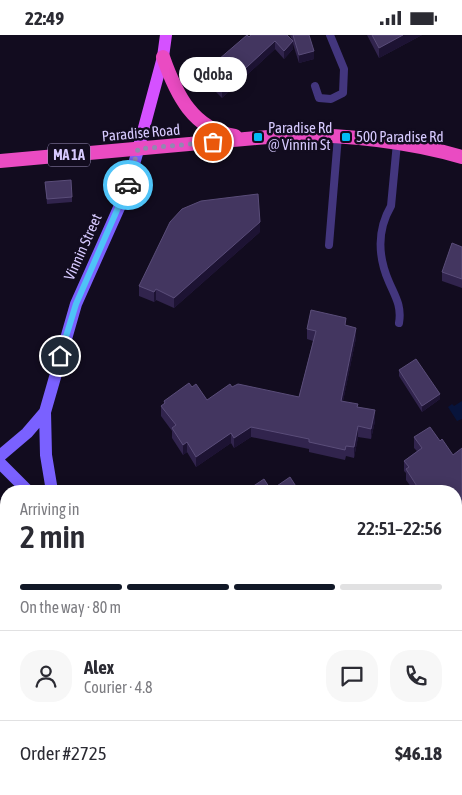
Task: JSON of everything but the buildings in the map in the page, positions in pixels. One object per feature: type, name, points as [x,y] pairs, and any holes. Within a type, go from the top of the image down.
[{"type":"highway","points":[[164,57],[179,96],[188,109],[204,124],[218,132],[251,138]]},
{"type":"highway","name":"Paradise Road","points":[[0,161],[290,135],[338,136],[397,143],[462,157]]},
{"type":"main road","name":"Vinnin Street","points":[[0,456],[27,433],[45,412],[76,304],[126,192],[164,57],[166,35]]},
{"type":"main road","points":[[45,412],[46,455],[51,485]]},
{"type":"main road","points":[[0,463],[22,485]]},
{"type":"lane","points":[[315,86],[319,98],[331,99],[343,93],[344,69],[330,35]]},
{"type":"lane","points":[[329,245],[338,136]]},
{"type":"lane","points":[[397,143],[391,206],[381,231],[380,245],[384,268],[399,304],[401,313],[399,323]]},
{"type":"water","points":[[462,401],[462,419],[457,421],[448,407]]},
{"type":"way so far","points":[[128,185],[138,149],[213,142]]},
{"type":"place","name":"Paradise Rd @ Vinnin St","points":[[258,137]]},
{"type":"place","name":"500 Paradise Rd","points":[[346,137]]},
{"type":"place","name":"Qdoba","points":[[213,142]]},
{"type":"route","points":[[60,356],[76,304],[128,185]]}]
